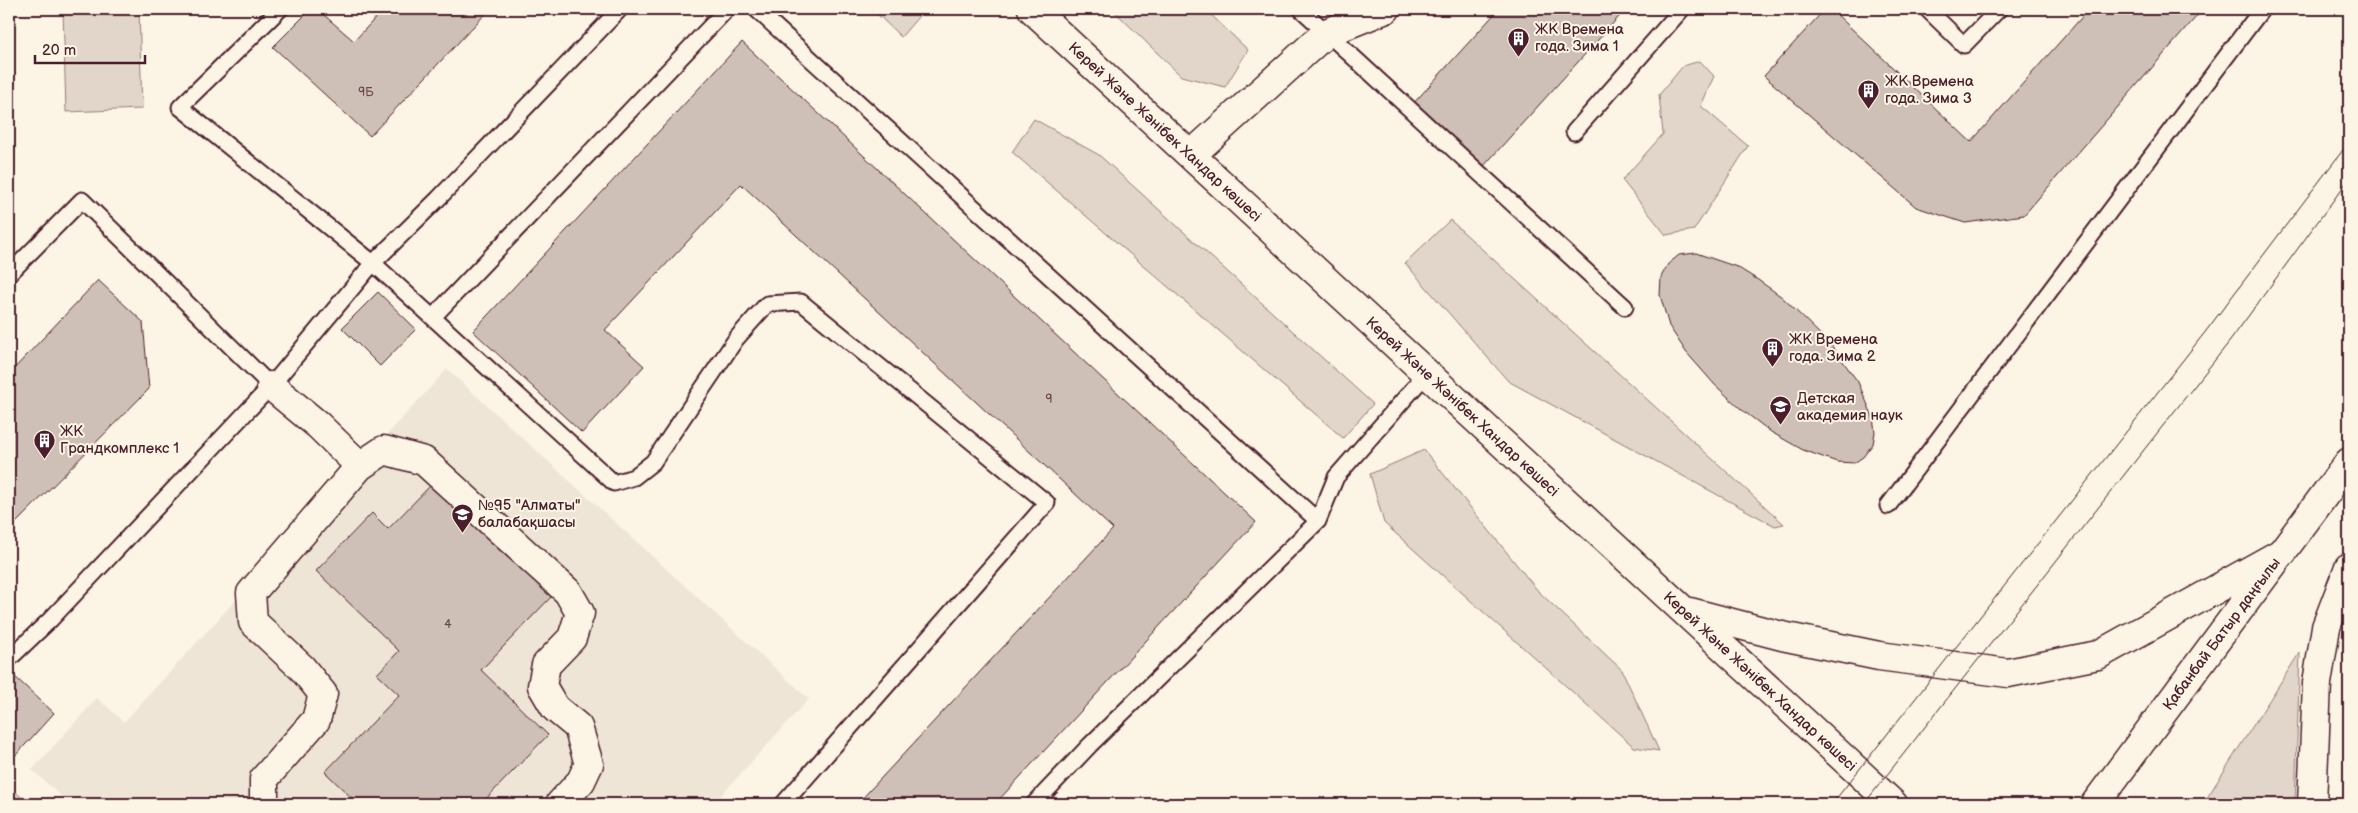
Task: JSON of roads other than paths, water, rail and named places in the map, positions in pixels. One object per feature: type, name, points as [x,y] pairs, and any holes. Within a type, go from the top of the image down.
[{"type":"main road","name":"Керей Және Жәнібек Хандар көшесі","points":[[1032,9],[1894,804]]},
{"type":"main road","points":[[1191,155],[1326,33],[1386,9]]},
{"type":"main road","points":[[271,386],[318,425],[360,466]]},
{"type":"main road","points":[[264,804],[264,779],[316,720],[323,694],[302,668],[253,622],[251,593],[360,466],[384,450],[424,461],[568,592],[580,613],[572,638],[546,665],[542,686],[555,708],[578,727],[589,764],[581,781],[560,804]]},
{"type":"main road","name":"Қабанбай Батыр даңғылы","points":[[2095,804],[2349,462]]},
{"type":"main road","points":[[1686,611],[1782,636],[1879,656],[2008,674],[2098,655],[2283,552]]},
{"type":"main road","points":[[2312,804],[2317,683],[2326,627],[2349,567]]},
{"type":"lane","points":[[280,9],[180,107],[373,262],[614,483],[634,477],[653,462],[736,339],[767,304],[801,302],[1046,503],[783,804]]},
{"type":"lane","points":[[9,659],[51,619],[271,386],[373,262],[439,198],[620,9]]},
{"type":"lane","points":[[433,317],[727,9]]},
{"type":"lane","points":[[756,9],[1318,521]]},
{"type":"lane","points":[[1301,9],[1625,307]]},
{"type":"lane","points":[[1574,132],[1682,9]]},
{"type":"lane","points":[[1927,9],[1964,45],[1999,9]]},
{"type":"lane","points":[[1888,506],[2262,9]]},
{"type":"lane","points":[[9,274],[82,200],[271,386]]},
{"type":"lane","points":[[1034,804],[1090,745],[1318,521],[1336,477],[1428,373]]},
{"type":"tram line","points":[[1832,804],[2206,331],[2349,142]]},
{"type":"tram line","points":[[1864,804],[2230,341],[2349,179]]},
{"type":"place","name":"ЖК Времена года. Зима 1","points":[[1519,57]]},
{"type":"place","name":"ЖК Времена года. Зима 3","points":[[1869,109]]},
{"type":"place","name":"ЖК Времена года. Зима 2","points":[[1773,367]]},
{"type":"place","name":"Детская академия наук","points":[[1781,426]]},
{"type":"place","name":"ЖК Грандкомплекс 1","points":[[44,459]]},
{"type":"place","name":"№95 \"Алматы\" балабақшасы","points":[[462,533]]}]
